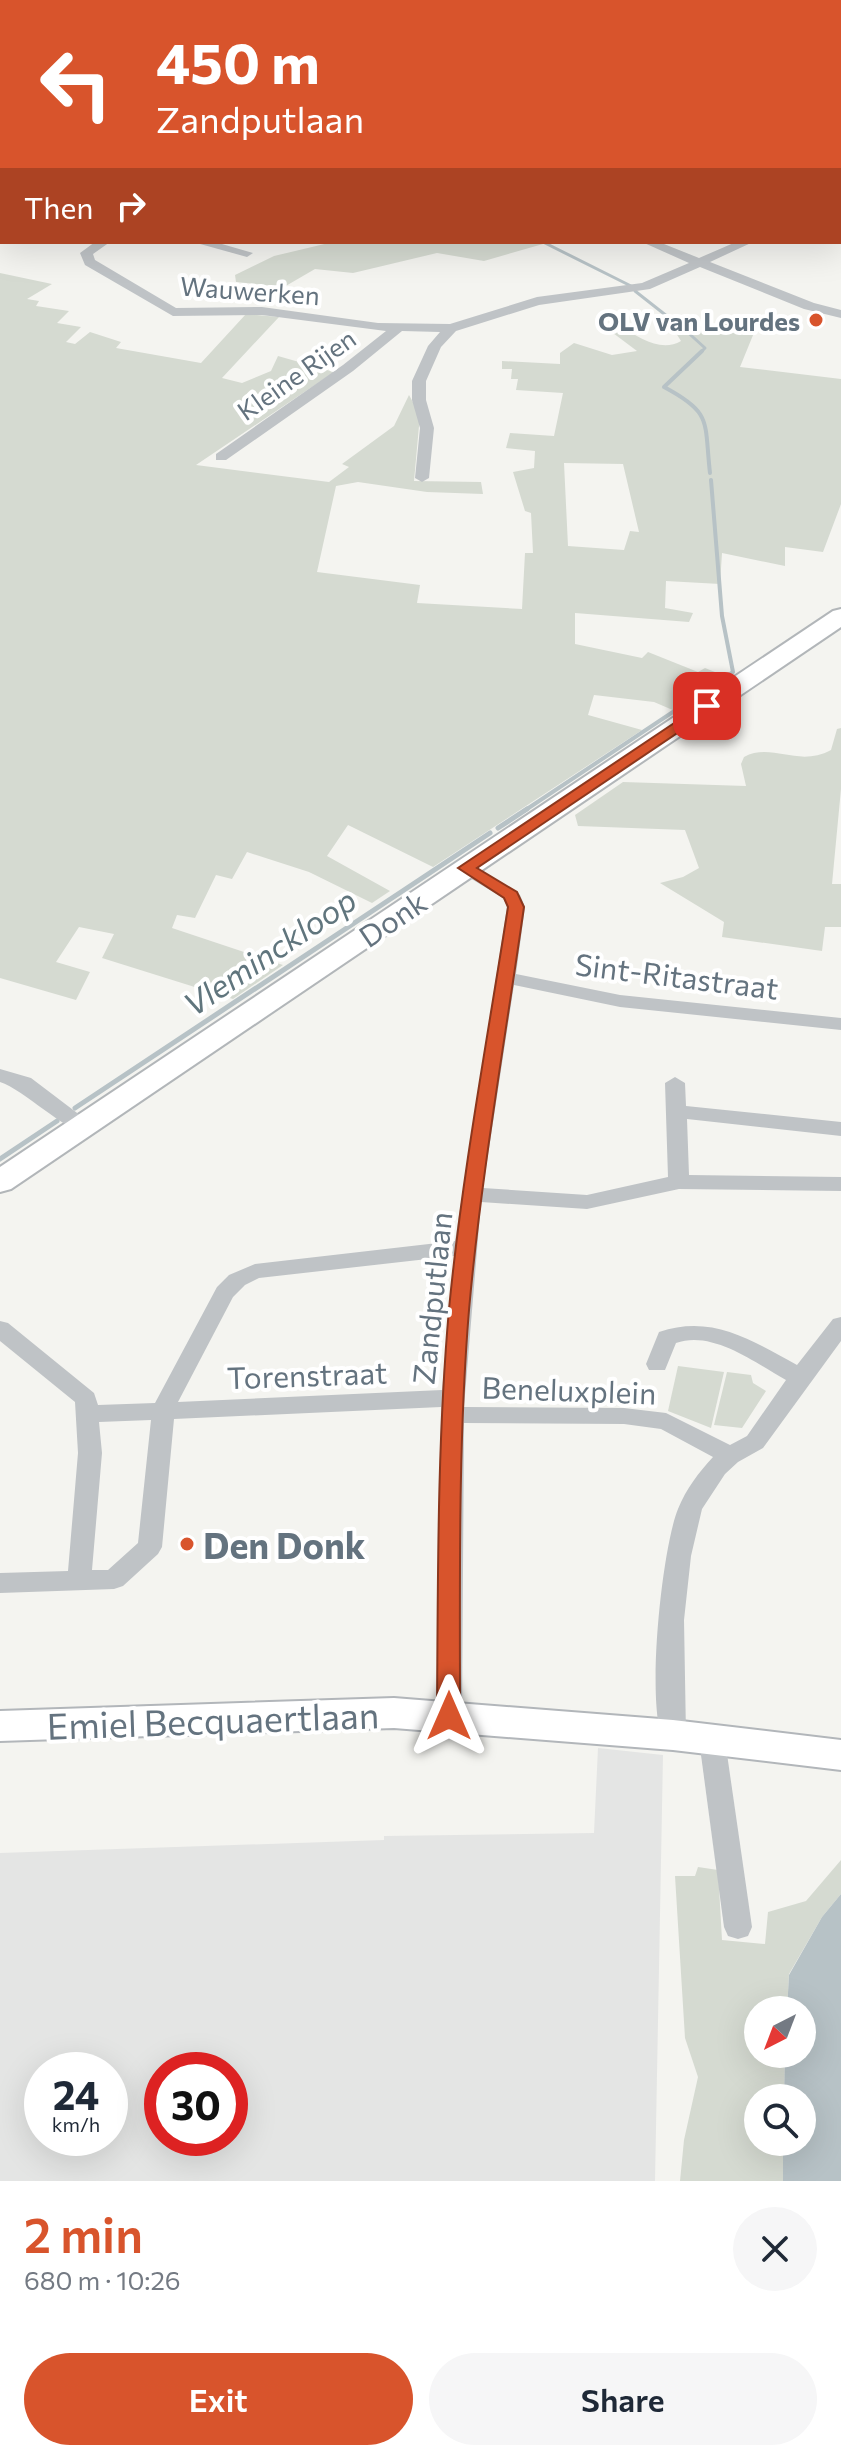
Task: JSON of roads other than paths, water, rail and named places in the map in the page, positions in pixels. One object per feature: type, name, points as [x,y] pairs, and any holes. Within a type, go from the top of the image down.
[{"type":"main road","name":"Donk","points":[[0,1182],[841,616]]},
{"type":"street","name":"Wauwerken","points":[[101,244],[86,253],[89,262],[173,312],[262,311],[398,328],[451,328],[537,301],[636,288],[742,244]]},
{"type":"street","name":"Wauwerken","points":[[208,244],[247,253]]},
{"type":"street","points":[[653,244],[841,314]]},
{"type":"street","name":"Kleine Rijen","points":[[221,457],[348,368],[398,328]]},
{"type":"street","points":[[422,478],[427,428],[419,400],[419,381],[435,346],[451,328]]},
{"type":"street","name":"Zandputlaan","points":[[449,1716],[453,1407],[465,1247],[516,907],[511,895],[466,868]]},
{"type":"street","name":"Sint-Ritastraat","points":[[507,978],[606,999],[841,1024]]},
{"type":"street","points":[[0,1075],[24,1083],[82,1127]]},
{"type":"street","points":[[675,1083],[679,1182]]},
{"type":"street","points":[[675,1111],[841,1129]]},
{"type":"street","points":[[474,1194],[587,1202],[679,1182],[841,1184]]},
{"type":"street","points":[[0,1583],[114,1579],[150,1547],[163,1409],[225,1292],[237,1280],[255,1271],[285,1265],[465,1247]]},
{"type":"street","points":[[673,1735],[669,1687],[682,1535],[706,1478],[730,1456],[755,1442],[841,1325]]},
{"type":"street","points":[[0,1329],[86,1399],[90,1453],[79,1580]]},
{"type":"street","name":"Beneluxplein","points":[[657,1364],[667,1338],[690,1330],[726,1341],[800,1377]]},
{"type":"street","name":"Torenstraat","points":[[89,1414],[163,1409],[453,1407]]},
{"type":"street","name":"Beneluxplein","points":[[453,1407],[666,1421],[730,1456]]},
{"type":"street","name":"Emiel Becquaertlaan","points":[[0,1726],[394,1713],[673,1735],[841,1755]]},
{"type":"street","points":[[712,1740],[738,1927]]},
{"type":"waterway","name":"Vleminckloop","points":[[547,244],[631,286]]},
{"type":"waterway","name":"Vleminckloop","points":[[635,291],[677,324]]},
{"type":"waterway","name":"Vleminckloop","points":[[683,328],[705,348],[702,351]]},
{"type":"waterway","name":"Vleminckloop","points":[[702,351],[664,387],[699,412],[706,430],[710,473]]},
{"type":"waterway","name":"Vleminckloop","points":[[524,811],[733,672],[722,616],[711,480]]},
{"type":"waterway","name":"Vleminckloop","points":[[498,828],[527,809]]},
{"type":"waterway","name":"Vleminckloop","points":[[75,1108],[490,833]]},
{"type":"waterway","name":"Vleminckloop","points":[[0,1159],[57,1121]]},
{"type":"place","name":"OLV van Lourdes","points":[[816,320]]},
{"type":"place","name":"Den Donk","points":[[187,1544]]}]
